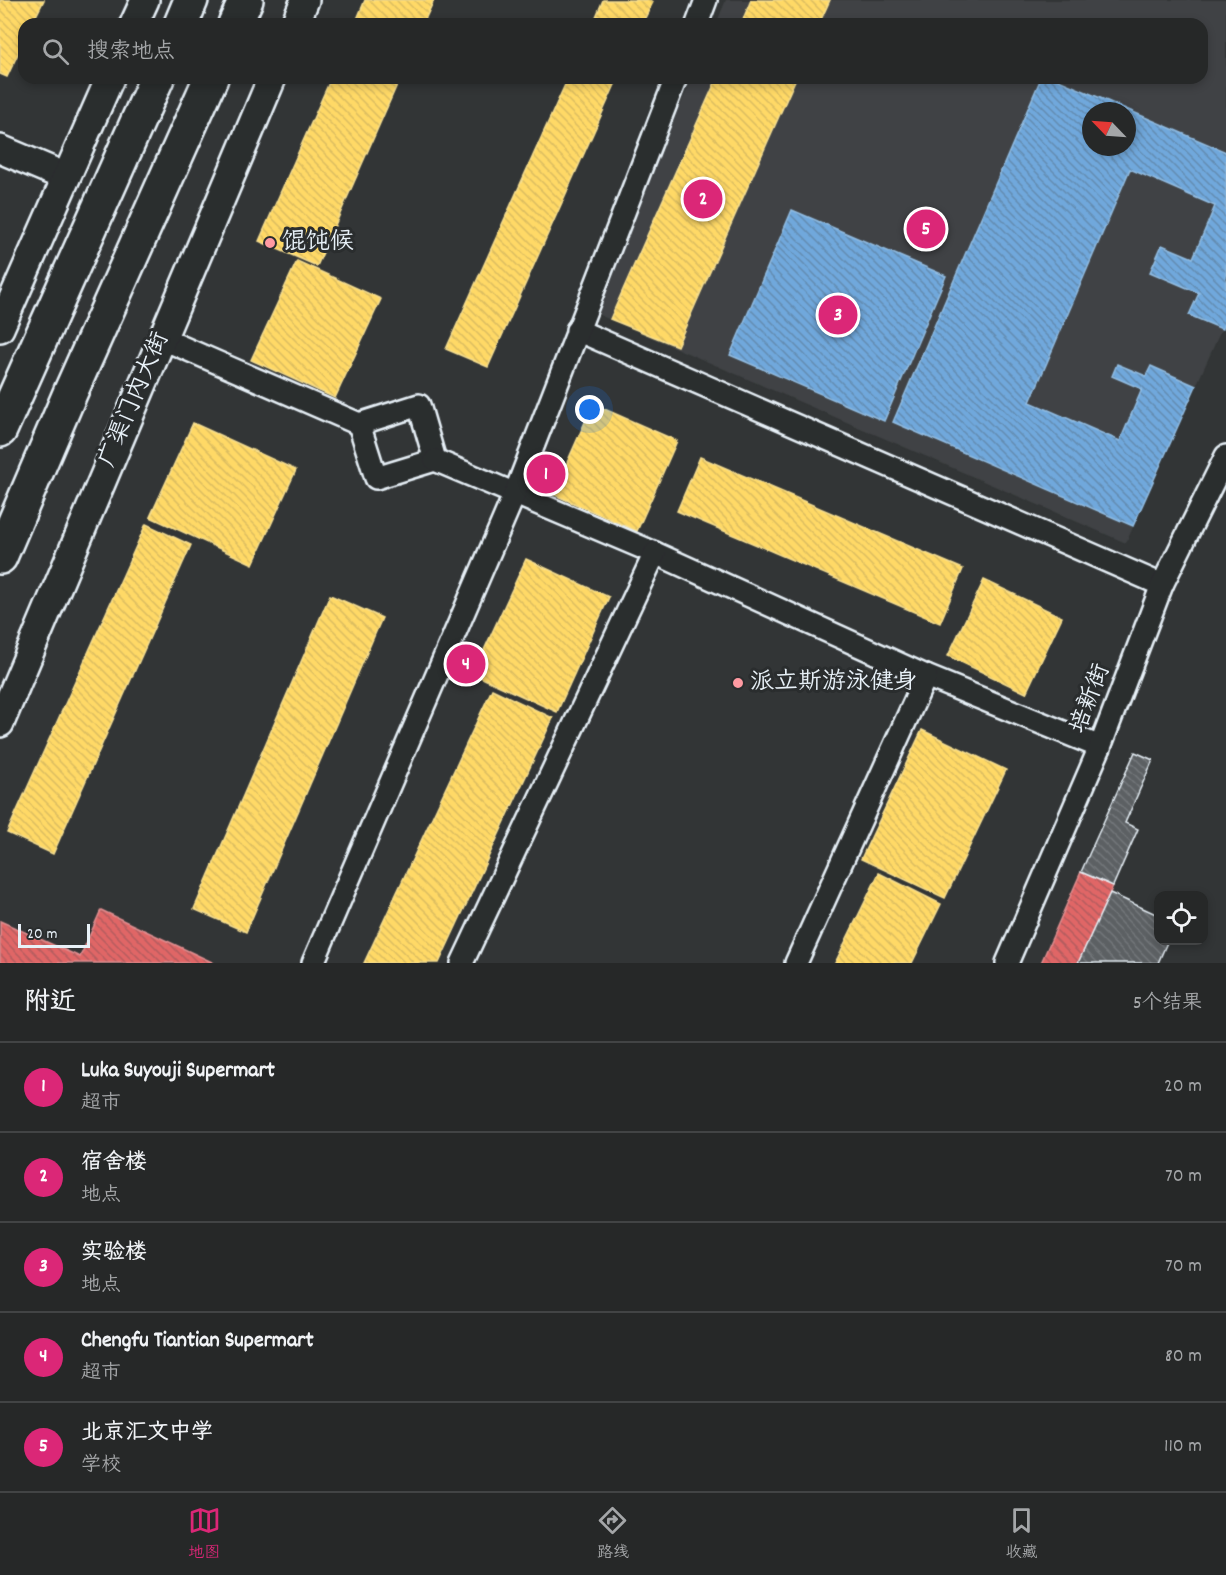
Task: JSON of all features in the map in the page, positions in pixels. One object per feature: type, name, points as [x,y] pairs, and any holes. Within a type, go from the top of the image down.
[{"type":"main road","points":[[184,18],[191,0]]},
{"type":"main road","points":[[238,18],[246,0]]},
{"type":"main road","points":[[0,430],[154,84]]},
{"type":"main road","points":[[0,557],[71,391],[208,84]]},
{"type":"street","points":[[137,18],[145,0]]},
{"type":"street","points":[[298,18],[305,0]]},
{"type":"street","points":[[699,18],[706,0]]},
{"type":"street","points":[[0,328],[107,84]]},
{"type":"street","name":"广渠门内大街","points":[[0,723],[269,84]]},
{"type":"street","points":[[313,963],[514,493],[674,84]]},
{"type":"street","points":[[0,148],[63,185]]},
{"type":"street","points":[[0,166],[63,185]]},
{"type":"street","points":[[577,330],[1162,585]]},
{"type":"street","points":[[161,338],[359,424],[418,405],[435,460]]},
{"type":"street","points":[[359,424],[376,478],[435,460],[655,553],[926,676],[1100,747]]},
{"type":"street","name":"培新街","points":[[1007,963],[1100,747],[1162,585],[1226,456]]},
{"type":"street","points":[[462,963],[655,553]]},
{"type":"street","points":[[796,963],[926,676]]},
{"type":"shaded area","points":[[726,0],[1226,0],[1226,319],[1126,543],[590,311],[689,84],[1208,84],[1208,18],[718,18]]},
{"type":"building: 住宅","points":[[0,0],[44,0],[35,18],[18,18],[18,54],[7,77],[0,74]]},
{"type":"building: 住宅","points":[[365,0],[434,0],[426,18],[358,18]]},
{"type":"building: 住宅","points":[[603,0],[649,0],[653,2],[645,18],[596,18]]},
{"type":"building: 住宅","points":[[751,0],[830,0],[822,18],[744,18]]},
{"type":"building: 住宅","points":[[328,84],[397,84],[317,266],[259,241]]},
{"type":"building: 住宅","points":[[565,84],[615,84],[488,367],[446,349]]},
{"type":"building: 住宅","points":[[714,84],[793,84],[677,346],[610,319]]},
{"type":"building: 住宅","points":[[297,261],[381,299],[335,398],[251,360]]},
{"type":"building: 住宅","points":[[593,404],[677,441],[637,531],[553,494]]},
{"type":"building: 住宅","points":[[193,423],[296,470],[253,564],[150,517]]},
{"type":"building: 住宅","points":[[700,457],[963,569],[940,623],[677,511]]},
{"type":"building: 住宅","points":[[146,524],[191,545],[53,854],[7,833]]},
{"type":"building: 住宅","points":[[526,559],[609,597],[557,712],[473,674]]},
{"type":"building: 住宅","points":[[984,580],[1062,617],[1026,693],[948,656]]},
{"type":"building: 住宅","points":[[330,595],[382,618],[246,932],[194,909]]},
{"type":"building: 住宅","points":[[492,689],[553,718],[439,963],[364,963]]},
{"type":"building: 住宅","points":[[922,730],[1006,770],[945,898],[861,859]]},
{"type":"building: 住宅","points":[[879,873],[941,904],[912,963],[835,963]]},
{"type":"building: 商业","points":[[1081,872],[1113,886],[1078,963],[1041,963]]},
{"type":"building: 商业","points":[[101,910],[214,963],[0,963],[0,921],[80,957]]},
{"type":"building: 学校","points":[[1038,84],[1068,84],[1110,102],[1082,102],[1082,156],[1136,156],[1136,113],[1226,152],[1226,319],[1222,329],[1189,315],[1199,293],[1150,272],[1162,245],[1193,258],[1215,206],[1130,169],[1030,402],[1120,441],[1142,389],[1112,376],[1117,364],[1146,376],[1151,366],[1196,386],[1133,526],[893,422]]},
{"type":"building: 学校","points":[[792,210],[946,276],[884,421],[730,355]]},
{"type":"building: 其他","points":[[1135,752],[1153,760],[1125,823],[1138,829],[1113,886],[1081,872]]},
{"type":"building: 其他","points":[[1110,893],[1154,913],[1154,945],[1166,945],[1158,963],[1078,963]]},
{"type":"place","name":"宿舍楼","points":[[703,199]]},
{"type":"place","name":"北京汇文中学","points":[[926,229]]},
{"type":"place","name":"馄饨候","points":[[270,243]]},
{"type":"place","name":"实验楼","points":[[838,315]]},
{"type":"place","name":"Luka Suyouji Supermart","points":[[546,474]]},
{"type":"place","name":"Chengfu Tiantian Supermart","points":[[466,664]]},
{"type":"place","name":"派立斯游泳健身","points":[[738,683]]}]
